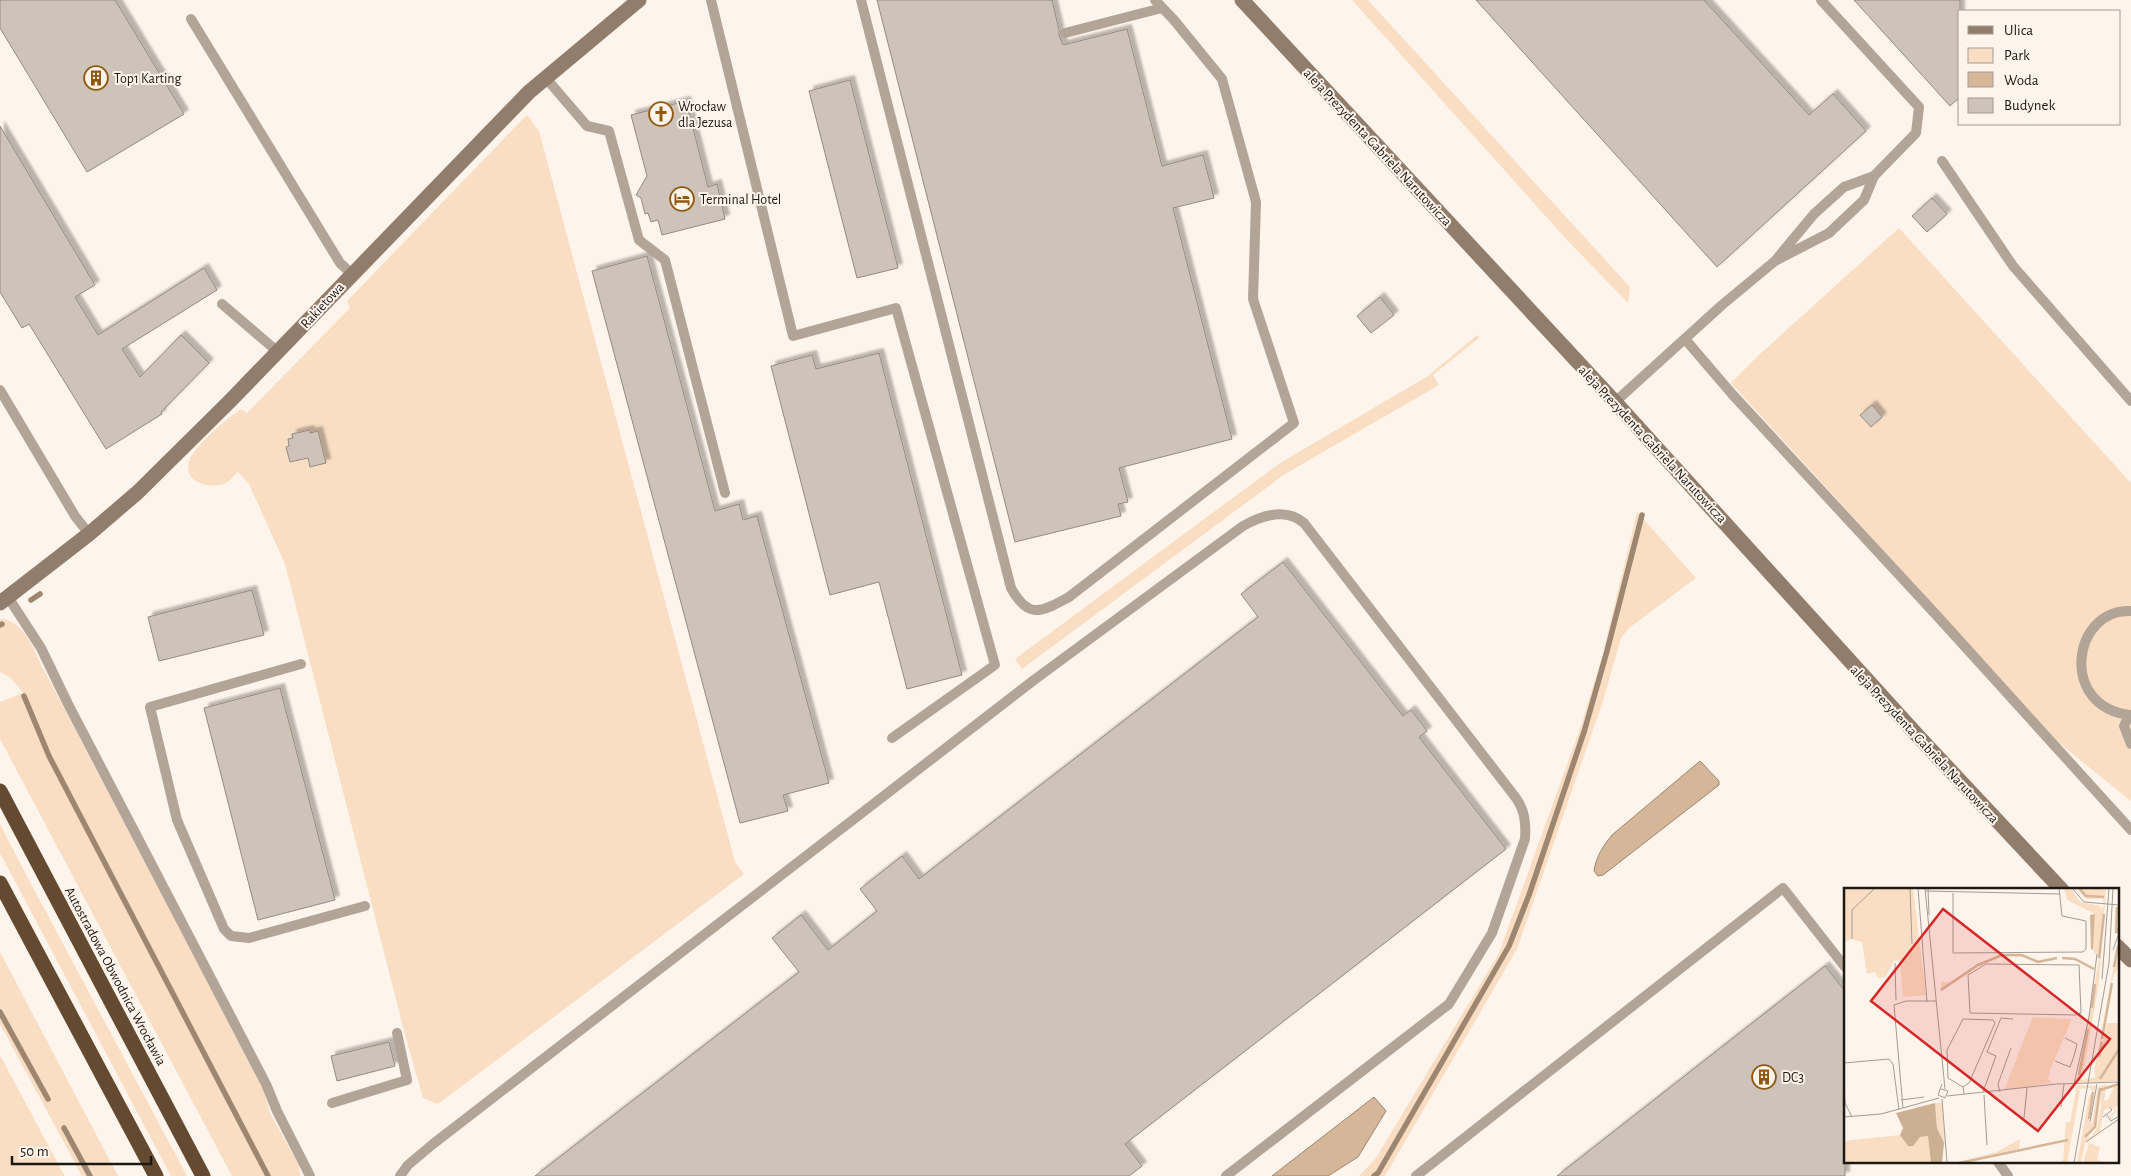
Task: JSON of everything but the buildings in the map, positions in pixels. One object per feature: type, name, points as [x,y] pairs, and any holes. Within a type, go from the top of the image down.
[{"type":"highway","name":"Autostradowa Obwodnica Wrocławia","points":[[0,791],[204,1176]]},
{"type":"highway","points":[[0,883],[156,1176]]},
{"type":"street","name":"Rakietowa","points":[[4,600],[89,534],[138,492],[278,352],[545,77],[639,0]]},
{"type":"street","name":"aleja Prezydenta Gabriela Narutowicza","points":[[1242,0],[1615,402],[1918,736],[2060,888]]},
{"type":"street","points":[[2118,947],[2131,960]]},
{"type":"lane","points":[[711,0],[793,336],[896,308],[995,665],[892,738]]},
{"type":"lane","points":[[861,0],[1011,588],[1019,602],[1025,607],[1034,610],[1046,608],[1069,597],[1294,423],[1253,299],[1256,202],[1222,79],[1158,4],[1065,33]]},
{"type":"lane","points":[[1775,261],[1829,233],[1864,200],[1874,176],[1916,133],[1919,106],[1821,0]]},
{"type":"lane","points":[[191,19],[340,263],[352,274]]},
{"type":"lane","points":[[545,77],[587,126],[609,131],[639,240],[665,260],[725,493]]},
{"type":"lane","points":[[1942,160],[2013,266],[2131,400]]},
{"type":"lane","points":[[1615,402],[1722,305],[1775,261],[1814,214],[1844,187],[1874,176]]},
{"type":"lane","points":[[222,304],[278,352]]},
{"type":"lane","points":[[1685,339],[1732,394],[2131,830]]},
{"type":"lane","points":[[0,390],[75,516],[89,534]]},
{"type":"lane","points":[[400,1176],[408,1165],[433,1144],[1066,656],[1243,526],[1273,514],[1284,514],[1300,520],[1311,532],[1516,798],[1522,807],[1526,823],[1525,839],[1492,933],[1449,1004],[1226,1176]]},
{"type":"lane","points":[[4,600],[41,648],[72,712],[266,1084],[276,1111],[310,1176]]},
{"type":"lane","points":[[2131,611],[2110,616],[2096,625],[2086,639],[2081,656],[2081,673],[2087,689],[2098,702],[2113,711],[2130,715],[2124,726],[2131,744]]},
{"type":"lane","points":[[301,664],[150,707],[177,820],[224,929],[230,936],[249,938],[365,906]]},
{"type":"lane","points":[[1416,1176],[1783,888],[1844,966]]},
{"type":"lane","points":[[332,1103],[407,1080],[397,1033]]},
{"type":"lane","points":[[1999,1164],[2008,1176]]},
{"type":"green space","points":[[1352,0],[1368,0],[1630,287],[1628,303],[1567,240]]},
{"type":"green space","points":[[527,115],[539,131],[735,862],[744,874],[438,1104],[423,1098],[404,1031],[285,564],[249,484],[238,472],[226,483],[213,486],[200,483],[194,479],[188,469],[192,455],[204,440],[241,409],[247,413],[350,308],[347,301]]},
{"type":"green space","points":[[1899,228],[2131,483],[2131,801],[2059,743],[1731,383],[1759,355]]},
{"type":"green space","points":[[1477,335],[1479,338],[1433,375],[1439,385],[1285,474],[1022,669],[1015,659],[1280,463],[1428,376]]},
{"type":"green space","points":[[1637,512],[1696,578],[1629,628],[1621,638],[1603,701],[1517,949],[1385,1176],[1359,1176],[1376,1158],[1499,953],[1582,723],[1602,657]]},
{"type":"green space","points":[[0,619],[16,624],[32,645],[263,1088],[270,1113],[299,1166],[300,1176],[232,1176],[0,739],[0,702],[23,693],[11,678],[0,672]]},
{"type":"green space","points":[[0,824],[187,1176],[171,1176],[0,853]]},
{"type":"green space","points":[[0,952],[118,1176],[82,1176],[0,1024]]},
{"type":"green space","points":[[0,1055],[64,1175],[64,1176],[0,1176]]},
{"type":"water","points":[[1700,761],[1719,781],[1719,785],[1603,875],[1598,876],[1594,871],[1596,861],[1612,835]]},
{"type":"water","points":[[1374,1097],[1386,1111],[1358,1157],[1328,1176],[1272,1176]]},
{"type":"waterway","points":[[1374,1176],[1378,1173],[1509,946],[1529,895],[1584,732],[1642,515]]},
{"type":"waterway","points":[[31,600],[40,594]]},
{"type":"waterway","points":[[24,696],[49,756],[268,1176]]},
{"type":"waterway","points":[[0,1012],[48,1099]]},
{"type":"waterway","points":[[64,1128],[90,1176]]},
{"type":"place","name":"Top1 Karting","points":[[96,78]]},
{"type":"place","name":"Wrocław dla Jezusa","points":[[661,114]]},
{"type":"place","name":"Terminal Hotel","points":[[682,199]]},
{"type":"place","name":"DC3","points":[[1764,1077]]}]
